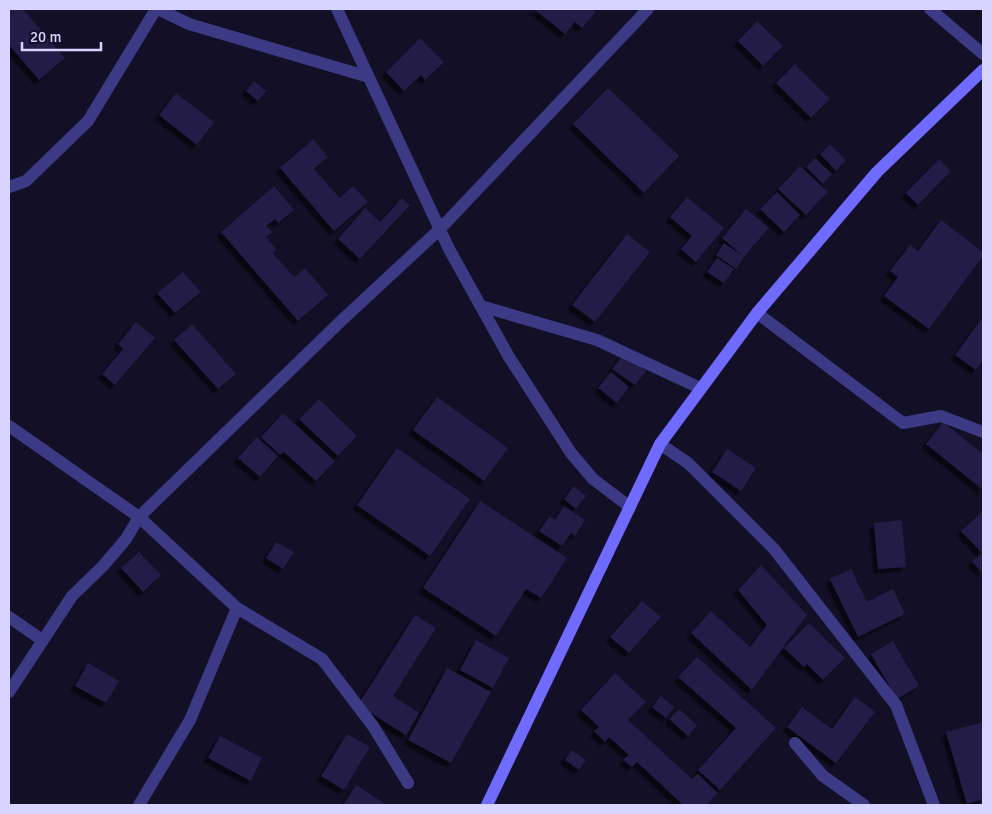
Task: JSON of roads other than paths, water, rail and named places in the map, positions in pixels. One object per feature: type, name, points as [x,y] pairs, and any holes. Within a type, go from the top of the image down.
[{"type":"street","points":[[9,188],[26,181],[88,121],[157,9],[189,24],[369,77]]},
{"type":"street","points":[[337,9],[440,229],[510,357],[570,453],[593,479],[630,507]]},
{"type":"street","points":[[9,692],[72,596],[126,539],[139,517],[361,302],[440,229],[648,9]]},
{"type":"street","points":[[930,9],[983,54]]},
{"type":"street","points":[[487,805],[660,444],[700,388],[758,313],[877,172],[983,70]]},
{"type":"street","points":[[481,306],[597,340],[700,388]]},
{"type":"street","points":[[758,313],[903,423],[941,416],[983,432]]},
{"type":"street","points":[[9,426],[139,517],[238,608],[322,659],[373,726],[408,783]]},
{"type":"street","points":[[660,444],[688,463],[774,549],[896,705],[934,805]]},
{"type":"street","points":[[139,805],[190,720],[238,608]]},
{"type":"street","points":[[9,617],[42,640]]},
{"type":"street","points":[[794,742],[823,776],[864,805]]}]
